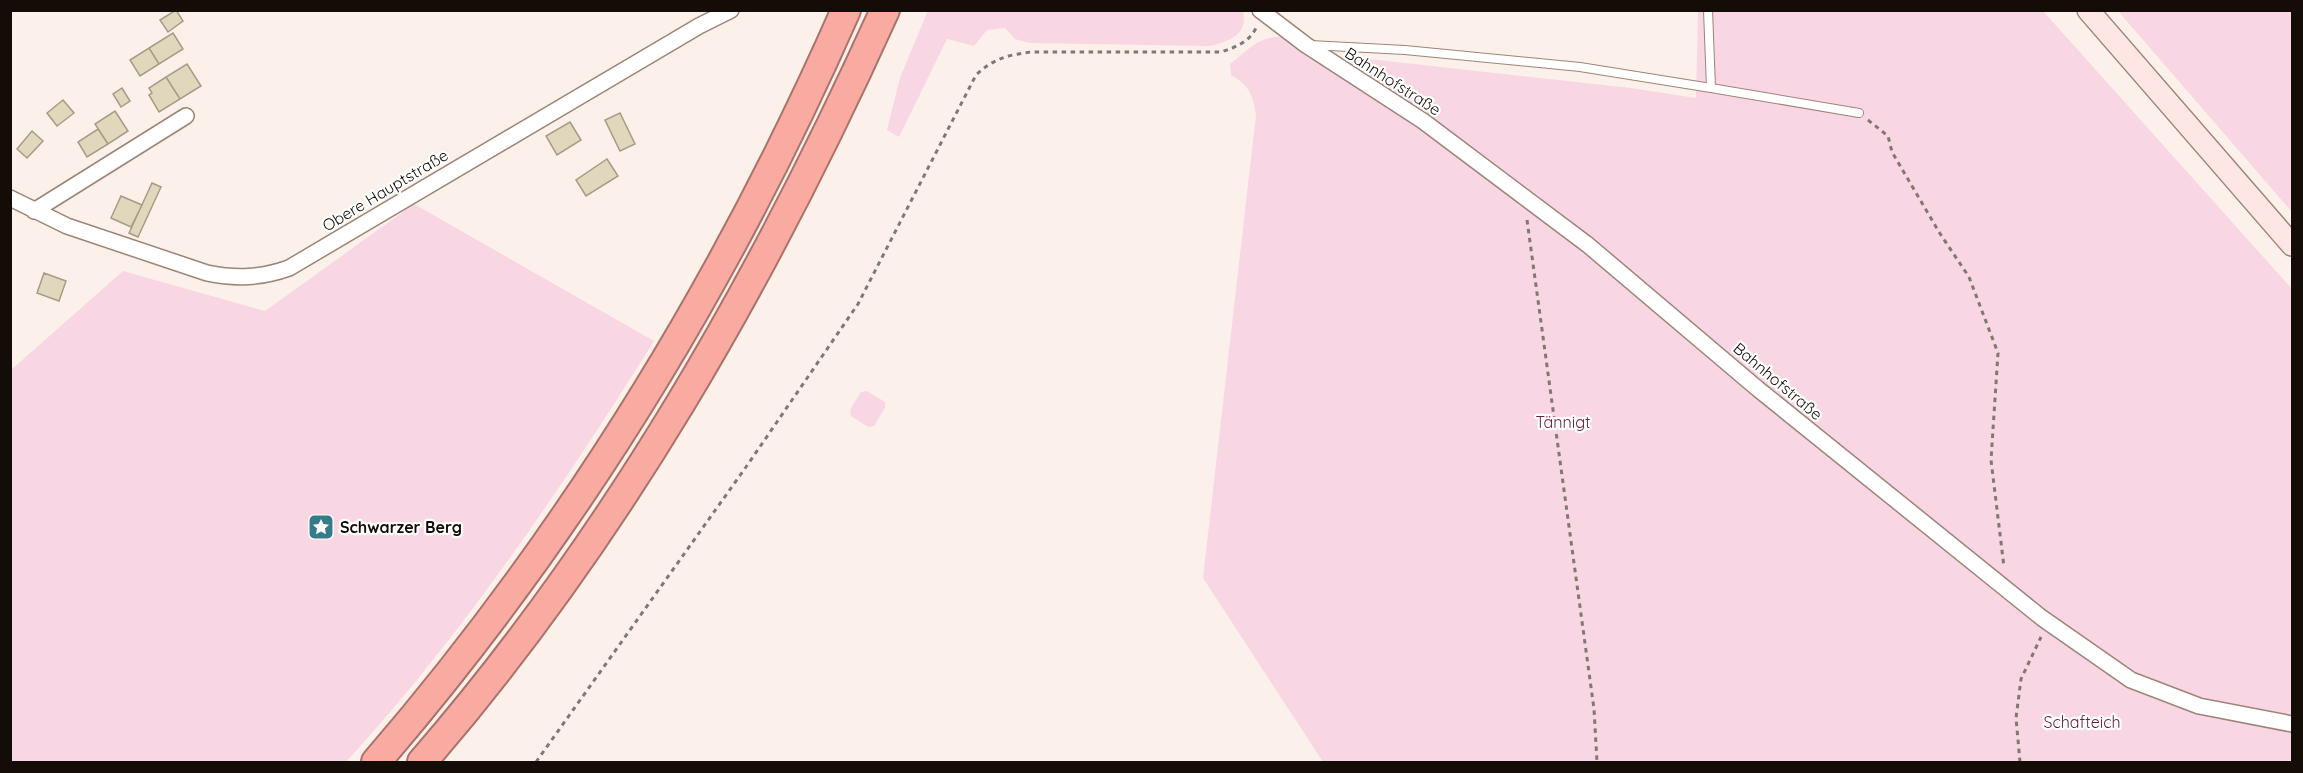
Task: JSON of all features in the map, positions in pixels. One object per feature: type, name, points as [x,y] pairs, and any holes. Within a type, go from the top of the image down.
[{"type":"highway","points":[[376,762],[499,612],[566,516],[636,408],[706,293],[769,175],[846,10]]},
{"type":"highway","points":[[422,762],[525,633],[665,432],[735,312],[800,191],[885,10]]},
{"type":"main road","points":[[2088,10],[2292,245]]},
{"type":"street","name":"Obere Hauptstraße","points":[[10,198],[75,230],[207,273],[231,278],[273,274],[289,268],[582,94],[731,10]]},
{"type":"street","name":"Bahnhofstraße","points":[[1262,12],[1306,45],[1423,121],[1588,245],[1758,389],[2007,589],[2131,680],[2199,706],[2292,724]]},
{"type":"street","points":[[34,211],[186,116]]},
{"type":"lane","points":[[1708,10],[1711,88]]},
{"type":"lane","points":[[1306,45],[1405,50],[1580,67],[1859,113]]},
{"type":"path","points":[[536,762],[746,467],[858,304],[976,75],[989,62],[1008,55],[1030,52],[1221,52],[1238,46],[1252,36],[1262,12]]},
{"type":"path","points":[[1859,113],[1888,136],[1892,152],[1939,232],[1969,277],[1998,353],[1997,405],[1991,460],[2007,589]]},
{"type":"path","points":[[1524,196],[1594,709],[1598,762]]},
{"type":"path","points":[[2020,762],[2016,718],[2021,679],[2042,637],[2056,627]]},
{"type":"green space","points":[[928,10],[1243,10],[1244,18],[1243,25],[1236,35],[1210,46],[1029,43],[1015,39],[1005,28],[987,30],[974,46],[947,39],[899,137],[887,130],[900,78]]},
{"type":"green space","name":"Tännigt","points":[[1698,11],[2043,11],[2292,289],[2292,762],[1323,762],[1203,578],[1256,115],[1249,91],[1231,75],[1230,64],[1257,43],[1279,37],[1289,38],[1368,89],[1369,59],[1631,88],[1696,98]]},
{"type":"green space","points":[[2118,11],[2292,11],[2292,212]]},
{"type":"green space","points":[[414,204],[654,341],[584,451],[509,559],[431,663],[346,762],[11,762],[11,370],[123,271],[265,311]]},
{"type":"green space","points":[[867,391],[885,402],[885,408],[874,426],[868,427],[851,416],[850,410],[861,392]]},
{"type":"building","points":[[176,10],[183,21],[168,32],[160,20]]},
{"type":"building","points":[[173,33],[183,49],[159,64],[149,48]]},
{"type":"building","points":[[149,48],[159,64],[140,76],[130,60]]},
{"type":"building","points":[[187,64],[201,86],[180,99],[166,77]]},
{"type":"building","points":[[166,77],[180,99],[159,112],[149,95],[152,93],[149,88]]},
{"type":"building","points":[[122,88],[130,101],[121,107],[113,94]]},
{"type":"building","points":[[63,100],[74,113],[57,126],[47,113]]},
{"type":"building","points":[[115,111],[128,131],[108,144],[95,124]]},
{"type":"building","points":[[620,113],[635,144],[620,151],[605,120]]},
{"type":"building","points":[[570,122],[581,140],[557,155],[546,136]]},
{"type":"building","points":[[98,129],[108,144],[87,157],[78,142]]},
{"type":"building","points":[[32,131],[43,141],[27,158],[17,149]]},
{"type":"building","points":[[607,159],[618,176],[586,196],[576,180]]},
{"type":"building","points":[[152,183],[161,187],[138,237],[129,233]]},
{"type":"building","points":[[121,196],[142,205],[131,227],[111,218]]},
{"type":"building","points":[[44,273],[66,281],[59,301],[37,293]]},
{"type":"place","name":"Schwarzer Berg","points":[[321,527]]},
{"type":"park label","name":"Schafteich","points":[[2082,722]]}]
